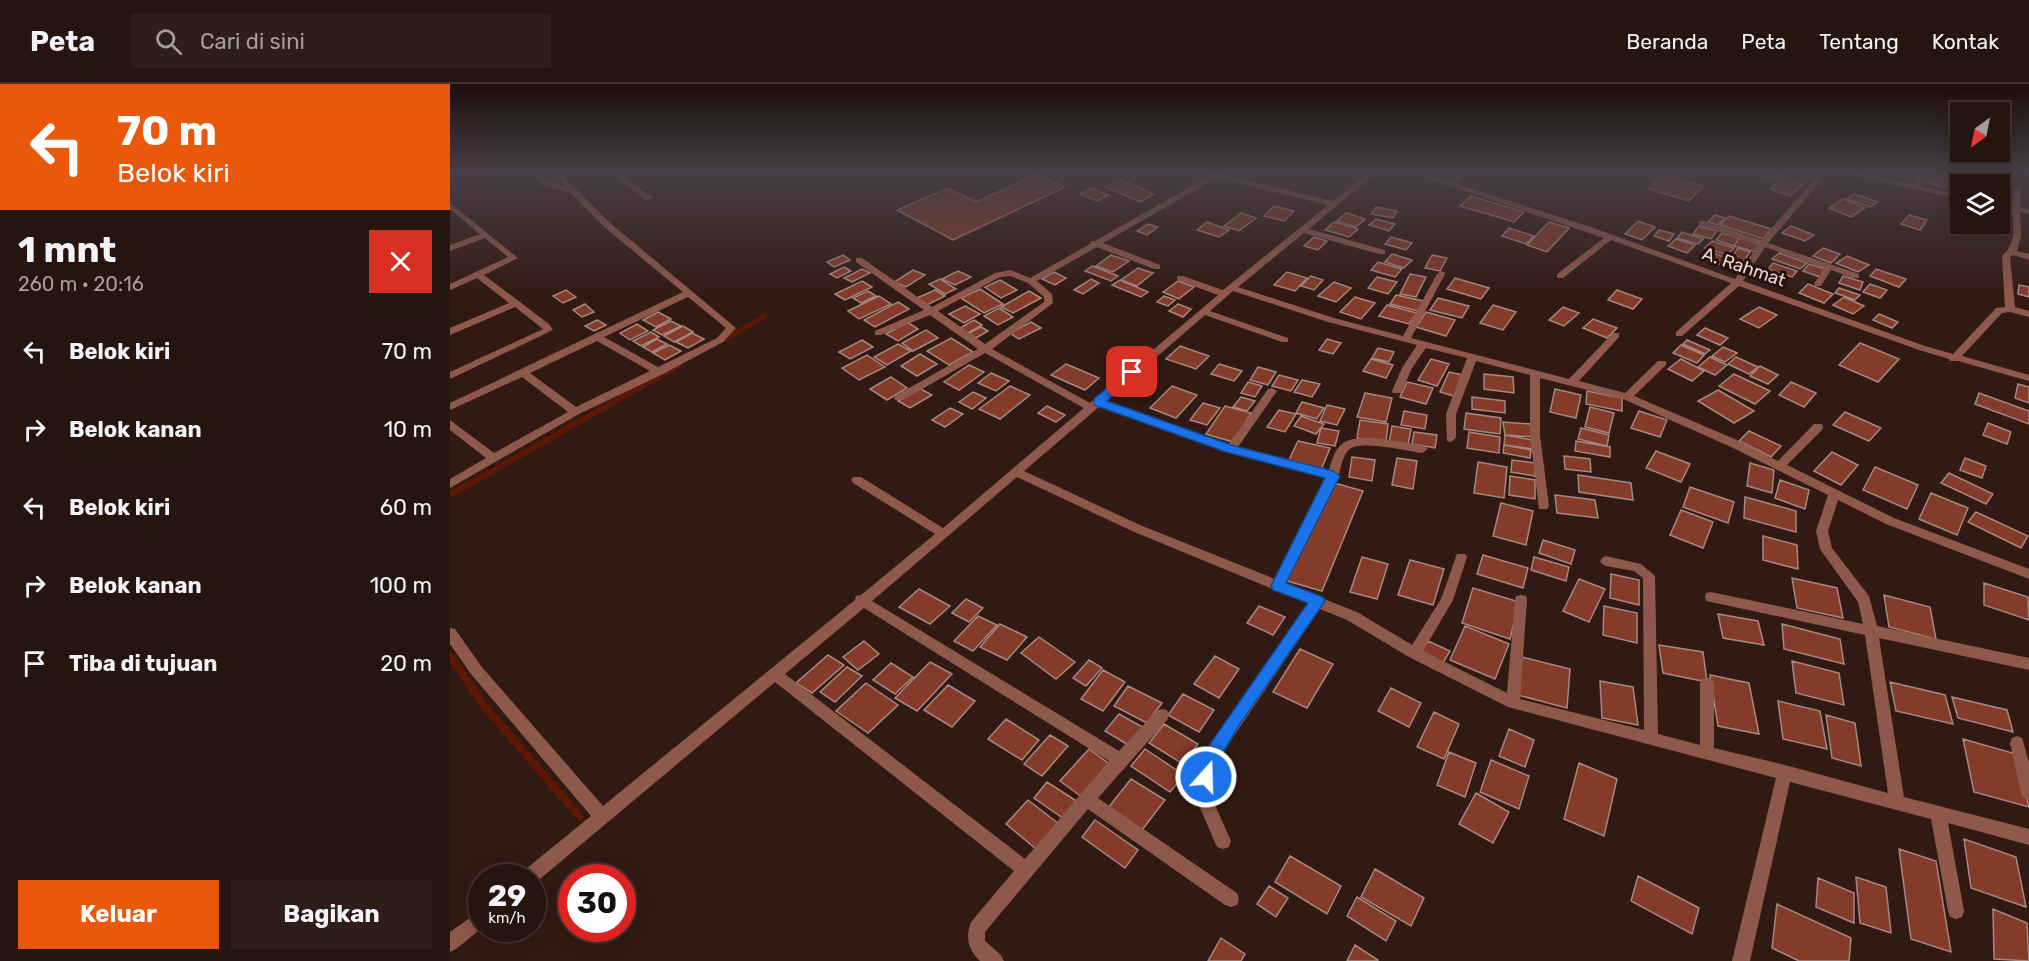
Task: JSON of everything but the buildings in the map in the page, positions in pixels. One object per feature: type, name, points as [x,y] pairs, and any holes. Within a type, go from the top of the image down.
[{"type":"street","points":[[450,217],[459,214],[514,258],[450,287]]},
{"type":"street","points":[[450,484],[575,412],[720,340],[729,332],[729,325],[621,238],[596,214]]},
{"type":"street","points":[[1031,281],[1146,214]]},
{"type":"street","points":[[544,864],[861,600],[944,534],[1228,291],[1323,214]]},
{"type":"street","name":"A. Rahmat","points":[[1543,214],[1954,359],[2029,378]]},
{"type":"street","points":[[1679,334],[1737,283],[1764,242],[1788,214]]},
{"type":"street","points":[[2010,309],[2006,256],[2012,252],[2016,244],[2018,214]]},
{"type":"street","points":[[1702,223],[1764,242],[1856,276]]},
{"type":"street","points":[[1304,230],[1382,252]]},
{"type":"street","points":[[450,248],[485,235]]},
{"type":"street","points":[[1560,276],[1610,237]]},
{"type":"street","points":[[1094,243],[1157,267]]},
{"type":"street","points":[[2012,252],[2029,257]]},
{"type":"street","points":[[859,260],[933,310],[985,349],[1094,405],[1231,449],[1333,476]]},
{"type":"street","points":[[1818,284],[1829,266]]},
{"type":"street","points":[[878,333],[933,310],[998,275],[1011,273],[1031,281],[1049,296],[1048,303],[985,349],[899,398]]},
{"type":"street","points":[[1406,339],[1441,274]]},
{"type":"street","points":[[450,376],[548,330],[546,326],[479,275]]},
{"type":"street","points":[[1180,278],[1330,320],[1573,381],[1627,397],[1780,466],[1890,520],[2029,574]]},
{"type":"street","points":[[450,407],[599,338],[689,293]]},
{"type":"street","points":[[450,332],[516,303]]},
{"type":"street","points":[[1954,359],[1991,316],[1999,310],[2010,309],[2029,314]]},
{"type":"street","points":[[1204,312],[1285,340]]},
{"type":"street","points":[[1573,381],[1616,335]]},
{"type":"street","points":[[599,338],[658,372]]},
{"type":"street","points":[[1397,391],[1407,368],[1424,344]]},
{"type":"street","points":[[1451,438],[1451,414],[1473,356]]},
{"type":"street","points":[[1627,397],[1662,363]]},
{"type":"street","points":[[1534,372],[1535,435],[1543,506]]},
{"type":"street","points":[[523,373],[575,412]]},
{"type":"street","points":[[1231,449],[1272,391]]},
{"type":"street","points":[[450,424],[494,459]]},
{"type":"street","points":[[1780,466],[1818,427]]},
{"type":"street","points":[[1278,586],[1333,476],[1339,456],[1346,446],[1354,441],[1422,450]]},
{"type":"street","points":[[1016,472],[1136,528],[1352,616],[1414,653],[1512,703],[2029,837]]},
{"type":"street","points":[[856,480],[944,534]]},
{"type":"street","points":[[1834,493],[1822,531],[1826,549],[1863,600],[1871,630],[1898,803]]},
{"type":"street","points":[[1414,653],[1447,600],[1461,557]]},
{"type":"street","points":[[1606,561],[1637,567],[1649,576],[1651,738]]},
{"type":"street","points":[[1711,597],[2029,664]]},
{"type":"street","points":[[861,600],[1120,760]]},
{"type":"street","points":[[1512,703],[1521,600]]},
{"type":"street","points":[[1223,841],[1202,794],[1210,759],[1318,601]]},
{"type":"street","points":[[450,633],[476,670],[601,815]]},
{"type":"street","points":[[774,673],[1026,870]]},
{"type":"street","points":[[1707,683],[1707,754]]},
{"type":"street","points":[[994,961],[978,948],[974,939],[977,928],[1120,760],[1162,715]]},
{"type":"street","points":[[2017,743],[2029,794]]},
{"type":"street","points":[[1741,961],[1785,772]]},
{"type":"street","points":[[1088,800],[1231,899]]},
{"type":"street","points":[[1938,814],[1956,911]]},
{"type":"street","points":[[450,943],[468,928]]},
{"type":"waterway","points":[[722,341],[765,316]]},
{"type":"waterway","points":[[450,495],[679,365],[677,366]]},
{"type":"waterway","points":[[450,656],[485,707],[580,817]]},
{"type":"route","points":[[1132,372],[1098,402],[1231,449],[1333,476],[1278,586],[1318,601],[1233,722],[1210,759],[1206,777]]}]
